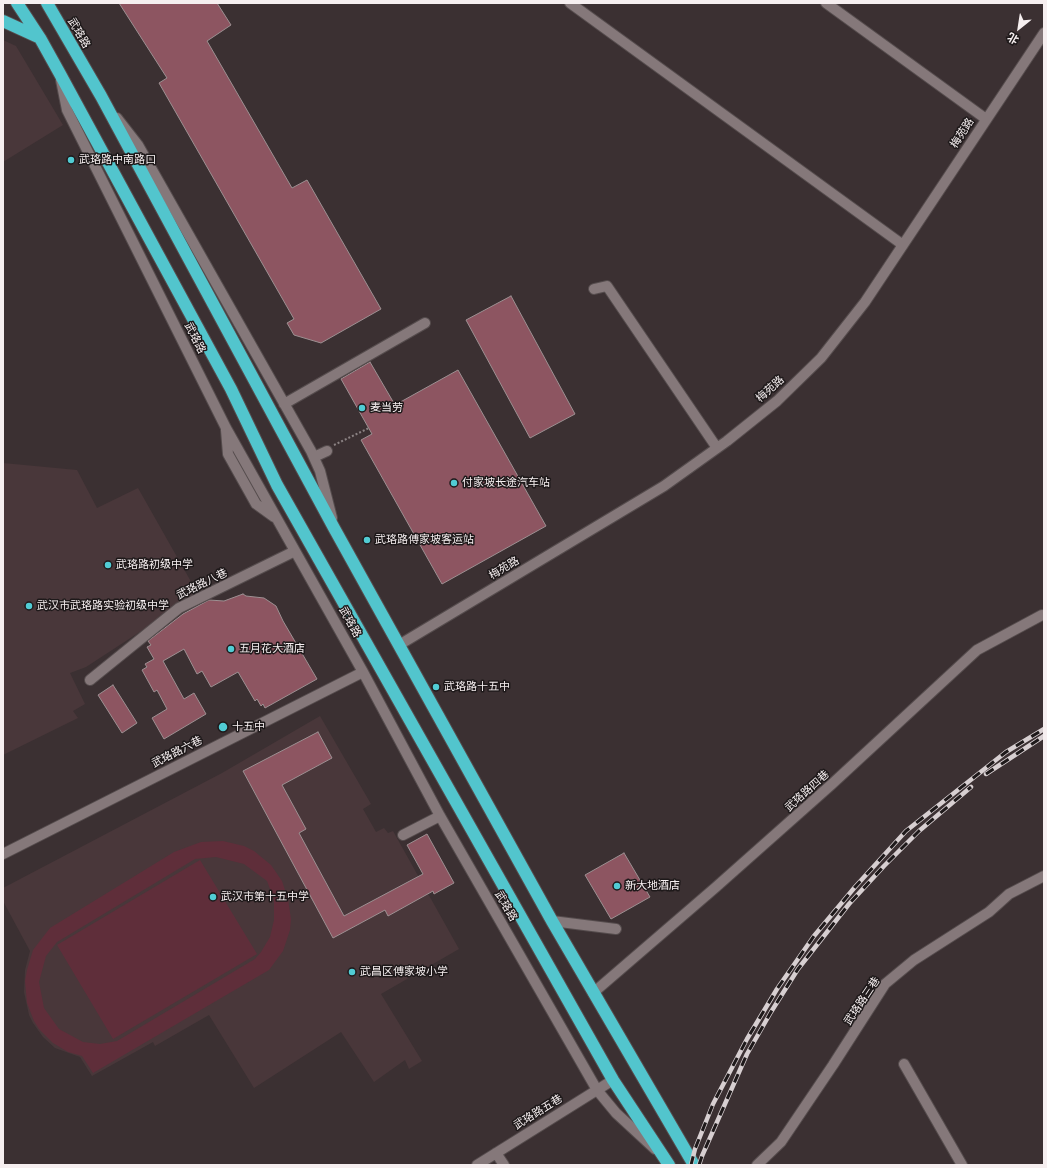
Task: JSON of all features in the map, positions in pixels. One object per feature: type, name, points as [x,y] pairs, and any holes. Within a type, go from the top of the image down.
[{"type":"highway","name":"武珞路","points":[[17,3],[40,38],[60,74],[231,389],[277,485],[613,1080],[666,1160]]},
{"type":"highway","name":"武珞路","points":[[47,3],[101,96],[334,528],[552,921],[694,1165]]},
{"type":"highway","points":[[3,21],[40,38]]},
{"type":"street","points":[[570,3],[903,245]]},
{"type":"street","points":[[826,3],[986,119]]},
{"type":"street","name":"梅苑路","points":[[399,645],[664,486],[717,448],[777,401],[821,358],[865,302],[1044,32]]},
{"type":"street","name":"武珞路","points":[[60,74],[67,110],[226,428],[363,672],[440,816],[597,1090],[616,1114],[666,1160]]},
{"type":"street","name":"武珞路","points":[[101,96],[138,146],[314,457],[320,471],[334,528]]},
{"type":"street","points":[[594,289],[607,286],[717,448]]},
{"type":"street","points":[[284,404],[425,323]]},
{"type":"street","points":[[314,457],[330,449]]},
{"type":"street","name":"武珞路八巷","points":[[90,680],[179,608],[295,551]]},
{"type":"street","name":"武珞路四巷","points":[[593,993],[832,784],[977,650],[1042,615]]},
{"type":"street","name":"武珞路六巷","points":[[3,854],[363,672]]},
{"type":"street","points":[[403,835],[440,816]]},
{"type":"street","name":"武珞路三巷","points":[[757,1165],[781,1142],[834,1066],[885,984],[914,960],[989,912],[1009,894],[1044,876]]},
{"type":"street","points":[[552,921],[616,929]]},
{"type":"street","points":[[904,1064],[962,1165]]},
{"type":"street","name":"武珞路五巷","points":[[477,1165],[613,1080]]},
{"type":"street","points":[[496,1153],[504,1165]]},
{"type":"path","points":[[330,449],[369,428]]},
{"type":"shaded area","points":[[3,40],[16,46],[63,125],[3,162]]},
{"type":"shaded area","name":"武珞路初级中学","points":[[3,463],[77,470],[97,508],[138,488],[198,594],[86,667],[70,673],[85,704],[73,711],[78,718],[3,755]]},
{"type":"shaded area","name":"武汉市第十五中学","points":[[320,716],[371,804],[363,809],[376,832],[384,828],[388,833],[393,831],[459,949],[381,994],[422,1061],[409,1069],[405,1060],[374,1082],[341,1032],[254,1088],[209,1015],[155,1046],[153,1042],[92,1076],[80,1057],[55,1048],[43,1037],[29,1015],[24,992],[25,970],[30,951],[3,901],[3,888],[222,773]]},
{"type":"shaded area","points":[[223,841],[244,846],[254,851],[271,865],[282,881],[288,899],[291,919],[290,930],[283,951],[269,970],[93,1073],[82,1056],[68,1052],[53,1043],[39,1029],[34,1021],[27,1003],[25,981],[33,950],[50,928],[174,852],[201,842]],"holes":[[[216,857],[244,864],[267,881],[274,900],[274,920],[270,937],[255,959],[117,1041],[100,1044],[83,1042],[59,1029],[44,1008],[39,982],[46,956],[57,942],[195,859]]]},
{"type":"shaded area","points":[[200,860],[257,954],[113,1039],[57,945]]},
{"type":"building","points":[[119,3],[217,3],[231,25],[207,41],[292,188],[307,180],[381,309],[321,343],[294,335],[287,323],[294,319],[159,83],[167,78]]},
{"type":"building","points":[[511,296],[575,414],[530,438],[466,320]]},
{"type":"building","name":"付家坡长途汽车站","points":[[370,362],[395,405],[458,370],[546,526],[442,584],[361,440],[372,434],[341,379]]},
{"type":"building","points":[[243,594],[246,596],[264,598],[276,606],[283,621],[317,679],[265,708],[263,704],[261,706],[257,699],[255,701],[238,672],[211,687],[202,671],[197,674],[184,649],[163,661],[184,699],[194,693],[206,714],[164,739],[152,718],[167,709],[157,690],[154,692],[142,670],[147,667],[145,664],[154,659],[147,647],[151,645],[148,641],[183,614],[209,600],[224,601]]},
{"type":"building","points":[[113,685],[137,723],[122,733],[98,695]]},
{"type":"building","points":[[318,732],[332,758],[282,785],[306,829],[299,833],[344,916],[423,874],[407,845],[427,834],[454,883],[434,894],[433,891],[388,916],[385,910],[333,938],[243,771]]},
{"type":"building","name":"新大地酒店","points":[[624,853],[650,897],[611,919],[585,875]]},
{"type":"railway","points":[[691,1165],[695,1149],[713,1104],[747,1039],[777,989],[814,936],[855,887],[906,831],[1006,752],[1044,729]]},
{"type":"railway","points":[[986,774],[1044,736]]},
{"type":"railway","points":[[699,1165],[747,1054],[798,969],[849,904],[884,866],[919,831],[971,787]]},
{"type":"place","name":"武珞路中南路口","points":[[71,160]]},
{"type":"place","name":"麦当劳","points":[[362,408]]},
{"type":"place","name":"付家坡长途汽车站","points":[[454,483]]},
{"type":"place","name":"武珞路傅家坡客运站","points":[[367,540]]},
{"type":"place","name":"武珞路初级中学","points":[[108,565]]},
{"type":"place","name":"武汉市武珞路实验初级中学","points":[[29,606]]},
{"type":"place","name":"五月花大酒店","points":[[231,649]]},
{"type":"place","name":"武珞路十五中","points":[[436,687]]},
{"type":"place","name":"十五中","points":[[223,727]]},
{"type":"place","name":"新大地酒店","points":[[617,886]]},
{"type":"place","name":"武汉市第十五中学","points":[[213,897]]},
{"type":"place","name":"武昌区傅家坡小学","points":[[352,972]]}]
